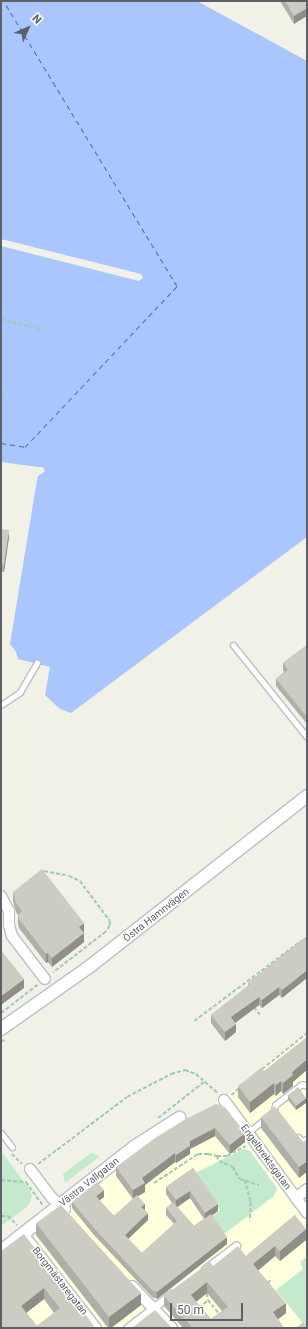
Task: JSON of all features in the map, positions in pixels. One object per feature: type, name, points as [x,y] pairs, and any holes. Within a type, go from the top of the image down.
[{"type":"street","name":"Östra Hamnvägen","points":[[1,1029],[50,985],[88,967],[307,796]]},
{"type":"street","points":[[1,896],[9,911],[9,925],[12,936],[50,985]]},
{"type":"street","name":"Engelbrektsgatan","points":[[221,1097],[307,1213]]},
{"type":"street","name":"Västra Vallgatan","points":[[1,1251],[134,1147],[179,1118]]},
{"type":"street","points":[[30,1169],[52,1198],[61,1205],[70,1216]]},
{"type":"street","points":[[296,1198],[307,1189]]},
{"type":"street","name":"Borgmästaregatan","points":[[24,1234],[96,1328]]},
{"type":"street","points":[[201,1272],[236,1246]]},
{"type":"street","points":[[126,1279],[172,1328]]},
{"type":"street","points":[[127,1328],[177,1290]]},
{"type":"lane","points":[[232,645],[307,737]]},
{"type":"lane","points":[[1,705],[20,692],[37,663]]},
{"type":"lane","points":[[248,1132],[276,1113],[276,1105],[302,1084],[307,1086]]},
{"type":"lane","points":[[1,1133],[10,1148]]},
{"type":"lane","points":[[295,1134],[302,1141],[307,1139]]},
{"type":"path","points":[[1,319],[43,330]]},
{"type":"path","points":[[1,394],[7,395]]},
{"type":"path","points":[[1,1013],[50,985],[106,932],[110,926],[110,921],[80,881],[69,876],[41,871]]},
{"type":"path","points":[[194,1021],[238,986],[302,940]]},
{"type":"path","points":[[281,955],[286,961]]},
{"type":"path","points":[[238,986],[243,992]]},
{"type":"path","points":[[252,1004],[261,1016]]},
{"type":"path","points":[[259,1071],[307,1033]]},
{"type":"path","points":[[10,1148],[18,1161],[30,1169],[128,1097],[172,1074],[185,1070],[196,1074],[221,1097],[242,1085]]},
{"type":"path","points":[[154,1183],[198,1154],[227,1156],[246,1146]]},
{"type":"path","points":[[217,1156],[219,1161],[233,1167],[240,1179],[259,1185]]},
{"type":"path","points":[[1,1180],[26,1182],[43,1205]]},
{"type":"path","points":[[245,1180],[251,1202],[250,1221]]},
{"type":"path","points":[[1,1216],[8,1216],[11,1218],[24,1234]]},
{"type":"path","points":[[264,1288],[268,1285],[270,1278]]},
{"type":"path","points":[[207,1293],[208,1300],[223,1319]]},
{"type":"path","points":[[198,1309],[208,1300]]},
{"type":"shaded area","points":[[307,1032],[307,1328],[1,1328],[1,1245],[214,1105]]},
{"type":"shaded area","points":[[244,1149],[250,1151],[277,1188],[274,1196],[224,1234],[211,1218],[220,1210],[193,1174]]},
{"type":"shaded area","points":[[1,1151],[30,1190],[32,1197],[28,1206],[1,1226]]},
{"type":"shaded area","points":[[91,1153],[100,1156],[65,1183],[63,1174]]},
{"type":"shaded area","points":[[307,1257],[307,1328],[276,1290],[303,1269],[300,1262]]},
{"type":"water","points":[[1,1],[197,1],[307,61],[307,537],[71,713],[60,709],[45,695],[50,667],[18,659],[16,652],[10,644],[37,480],[38,476],[45,471],[43,467],[1,462],[1,246],[139,281],[143,278],[141,274],[1,239]]},
{"type":"building","points":[[285,1],[307,1],[307,8],[294,16]]},
{"type":"building","points":[[1,529],[9,530],[4,565],[1,565]]},
{"type":"building","points":[[307,645],[307,717],[276,679],[288,670],[283,663]]},
{"type":"building","points":[[42,869],[84,923],[79,927],[84,933],[52,958],[48,953],[46,954],[19,919],[18,915],[22,911],[16,903],[13,892]]},
{"type":"building","points":[[307,936],[307,970],[282,990],[279,987],[262,1000],[259,997],[231,1017],[236,1024],[225,1032],[211,1015]]},
{"type":"building","points":[[1,950],[24,979],[1,996]]},
{"type":"building","points":[[307,1037],[307,1059],[292,1072],[293,1075],[283,1083],[281,1081],[276,1085],[274,1083],[250,1102],[238,1086],[262,1067],[264,1071]]},
{"type":"building","points":[[298,1087],[306,1098],[296,1106],[288,1095]]},
{"type":"building","points":[[216,1104],[225,1107],[245,1133],[230,1145],[215,1128],[190,1141],[190,1146],[176,1155],[175,1153],[142,1178],[145,1183],[133,1190],[116,1167],[155,1138],[184,1120]]},
{"type":"building","points":[[275,1106],[303,1142],[307,1139],[307,1161],[299,1167],[261,1117]]},
{"type":"building","points":[[193,1168],[218,1204],[205,1213],[190,1191],[176,1200],[166,1187]]},
{"type":"building","points":[[97,1182],[104,1190],[96,1196],[114,1216],[137,1195],[145,1204],[141,1207],[148,1213],[125,1235],[142,1253],[177,1221],[166,1208],[173,1202],[194,1226],[211,1214],[227,1237],[157,1292],[152,1290],[94,1228],[72,1202]]},
{"type":"building","points":[[61,1205],[141,1293],[109,1317],[36,1223]]},
{"type":"building","points":[[295,1215],[306,1229],[280,1251],[275,1246],[253,1264],[286,1303],[273,1312],[284,1328],[193,1328],[164,1296],[210,1262],[213,1266],[238,1246],[246,1256]],"holes":[[[207,1282],[228,1307],[211,1319],[191,1295]]]},
{"type":"building","points":[[24,1234],[94,1326],[91,1328],[1,1328],[1,1251]],"holes":[[[44,1288],[60,1308],[37,1326],[21,1306]]]},
{"type":"building","points":[[155,1310],[172,1328],[132,1328]]},
{"type":"building","points":[[303,1322],[307,1328],[296,1328]]},
{"type":"ferry route","points":[[1,443],[25,447],[177,286],[4,1]]}]
